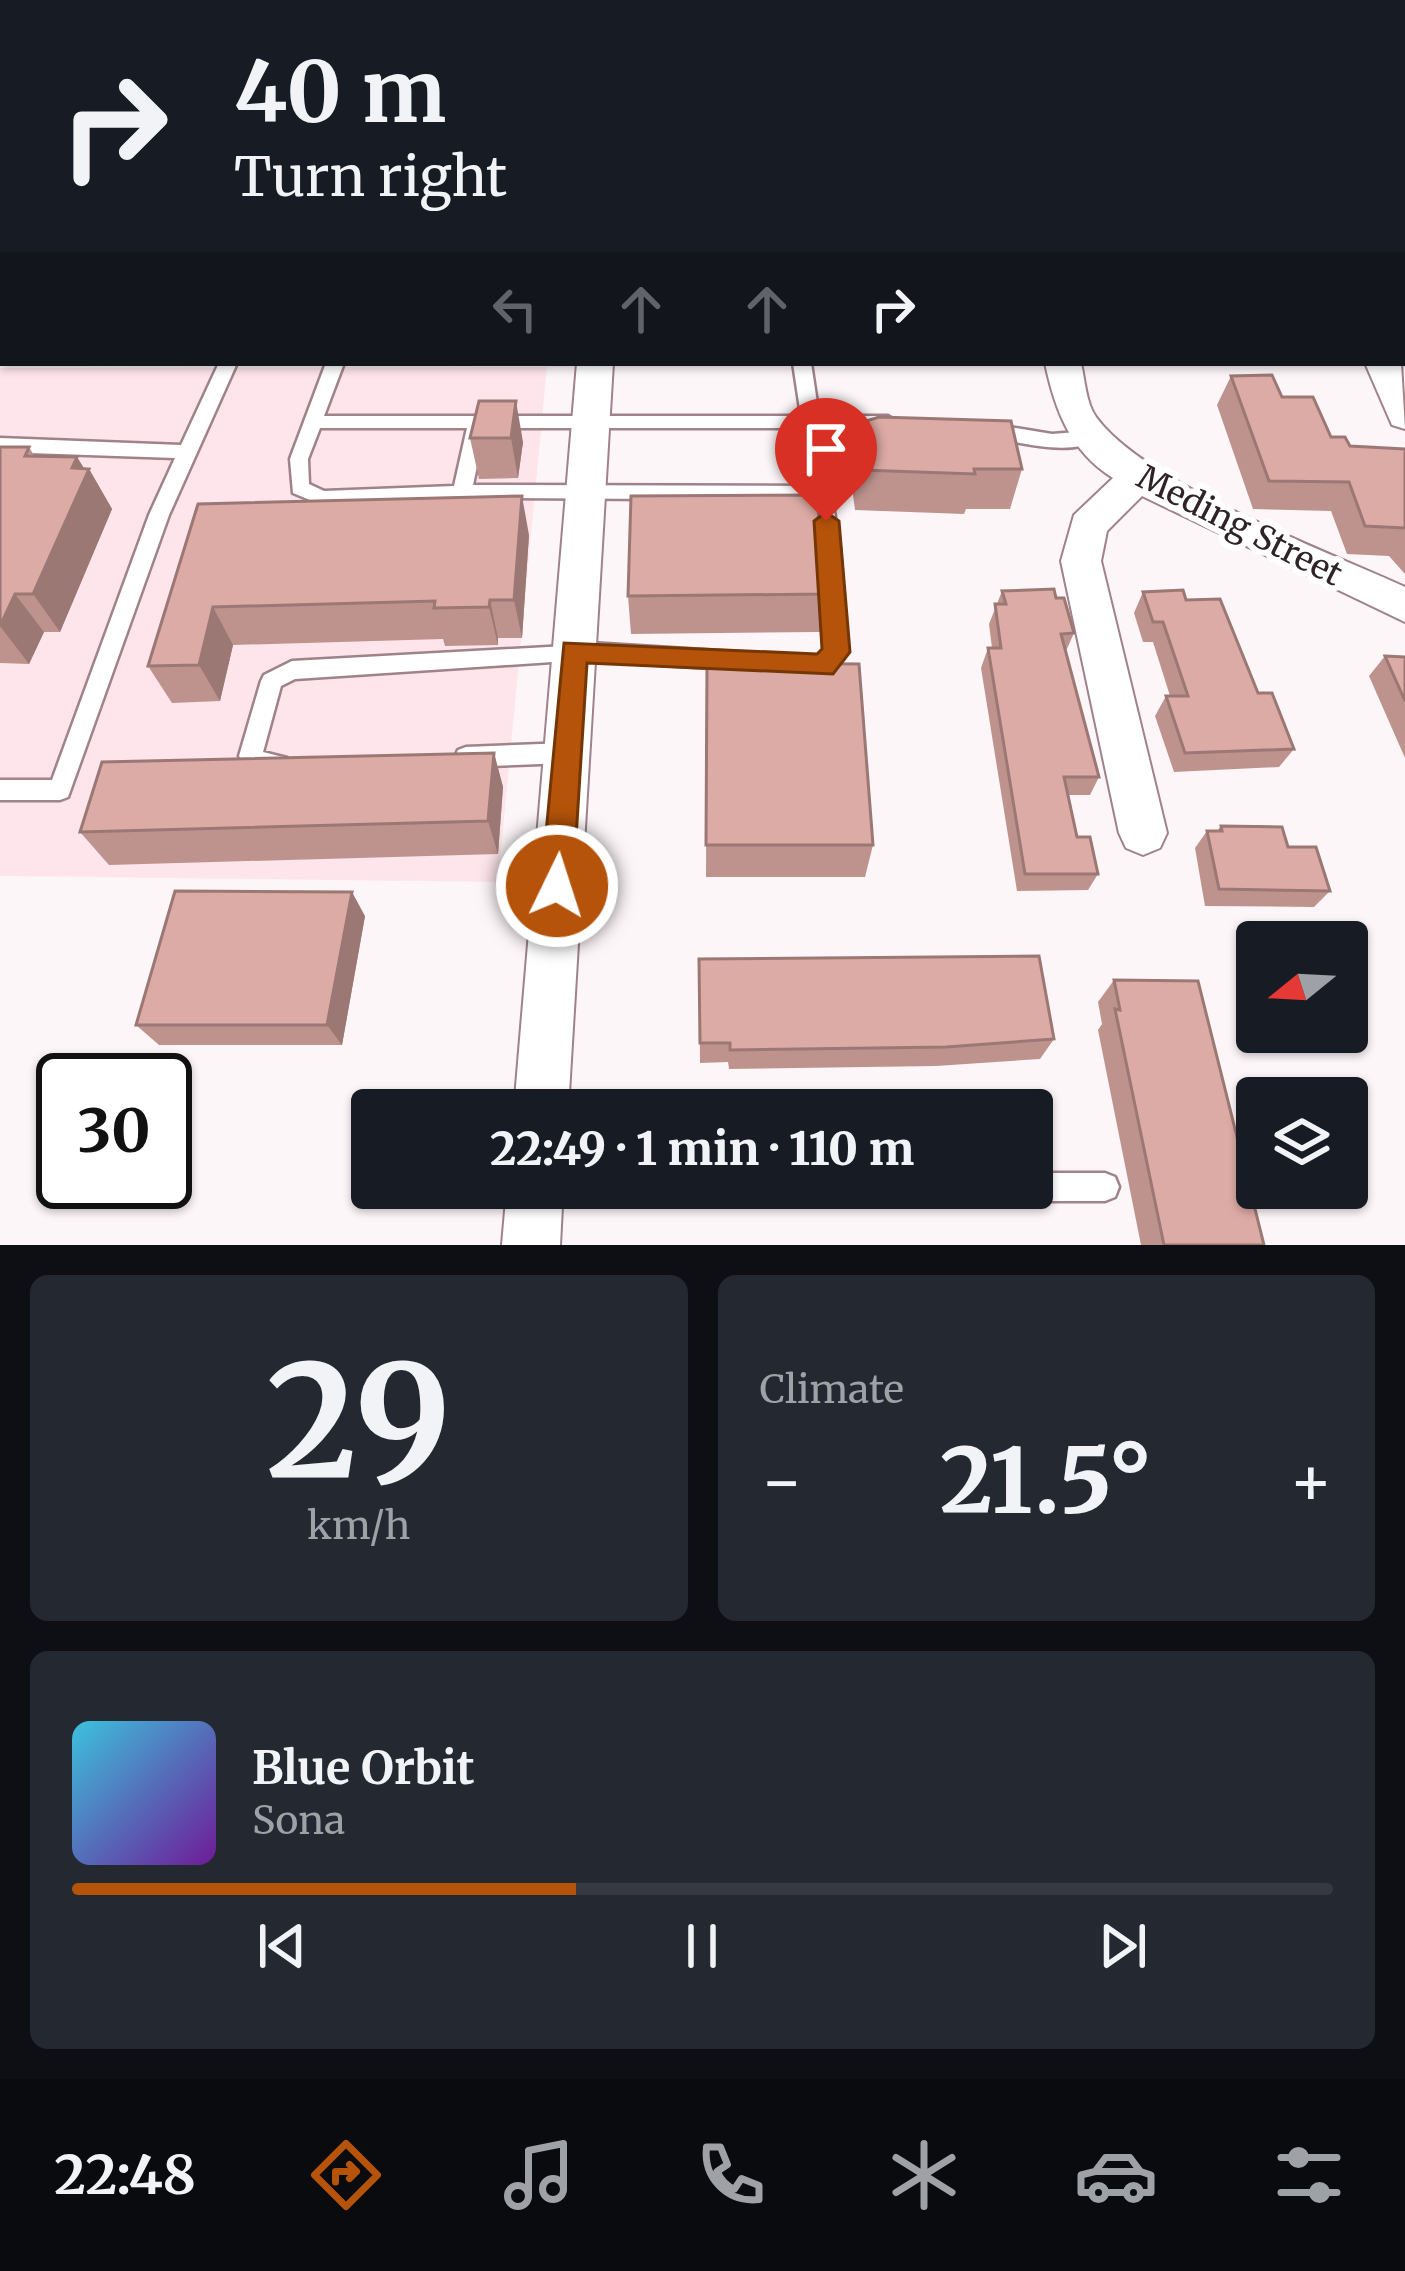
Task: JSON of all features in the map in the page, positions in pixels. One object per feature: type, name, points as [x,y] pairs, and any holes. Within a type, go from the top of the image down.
[{"type":"street","points":[[543,1089],[595,366]]},
{"type":"street","points":[[1064,366],[1075,416],[1089,438]]},
{"type":"street","points":[[1383,366],[1405,416]]},
{"type":"street","name":"Meding Street","points":[[1089,438],[1139,476],[1405,606]]},
{"type":"street","points":[[1139,476],[1088,525],[1081,561],[1143,833]]},
{"type":"lane","points":[[0,790],[60,790],[159,515],[227,366]]},
{"type":"lane","points":[[334,366],[299,459],[300,488],[322,498],[462,493],[823,493]]},
{"type":"lane","points":[[310,763],[264,765],[250,756],[272,681],[292,670],[574,653],[823,666],[836,652],[823,493],[803,366]]},
{"type":"lane","points":[[313,422],[591,418],[899,422]]},
{"type":"lane","points":[[462,493],[478,421]]},
{"type":"lane","points":[[964,425],[1052,441],[1089,438]]},
{"type":"lane","points":[[0,445],[188,452]]},
{"type":"lane","points":[[450,758],[567,753]]},
{"type":"lane","points":[[1053,1187],[1105,1187]]},
{"type":"shaded area","points":[[547,367],[498,882],[0,876],[0,368]]},
{"type":"building","points":[[1272,375],[1282,397],[1313,397],[1331,437],[1345,437],[1350,446],[1405,449],[1405,528],[1365,526],[1349,482],[1269,481],[1231,376]]},
{"type":"building","points":[[479,401],[516,401],[511,438],[470,438]]},
{"type":"building","points":[[879,417],[1011,421],[1022,469],[974,469],[975,474],[861,470],[857,440],[866,440],[863,422]]},
{"type":"building","points":[[0,447],[29,447],[25,456],[77,457],[72,468],[89,469],[33,594],[15,594],[0,626]]},
{"type":"building","points":[[817,495],[825,594],[628,596],[631,496]]},
{"type":"building","points":[[522,496],[514,600],[490,600],[489,607],[434,608],[435,601],[213,607],[199,665],[148,666],[198,504]]},
{"type":"building","points":[[1054,589],[1056,598],[1064,598],[1074,633],[1061,634],[1099,777],[1064,777],[1077,837],[1090,837],[1098,874],[1025,874],[988,648],[1001,648],[995,604],[1006,604],[1002,591]]},
{"type":"building","points":[[1183,590],[1186,600],[1220,599],[1258,693],[1272,693],[1294,749],[1185,753],[1166,696],[1188,696],[1163,622],[1153,622],[1143,592]]},
{"type":"building","points":[[1385,656],[1405,657],[1405,701]]},
{"type":"building","points":[[707,663],[859,664],[873,845],[706,845]]},
{"type":"building","points":[[494,753],[488,821],[80,832],[102,762]]},
{"type":"building","points":[[1221,826],[1282,827],[1288,847],[1316,847],[1330,891],[1219,889],[1207,831],[1222,831]]},
{"type":"building","points":[[175,891],[352,892],[327,1025],[136,1025]]},
{"type":"building","points":[[1039,956],[1054,1039],[946,1047],[730,1050],[730,1043],[700,1043],[699,959]]},
{"type":"building","points":[[1114,980],[1198,981],[1236,1133],[1236,1209],[1255,1209],[1264,1245],[1164,1245],[1115,1009],[1120,1010]]},
{"type":"route","points":[[557,886],[574,651],[823,666],[836,652],[826,521]]}]
